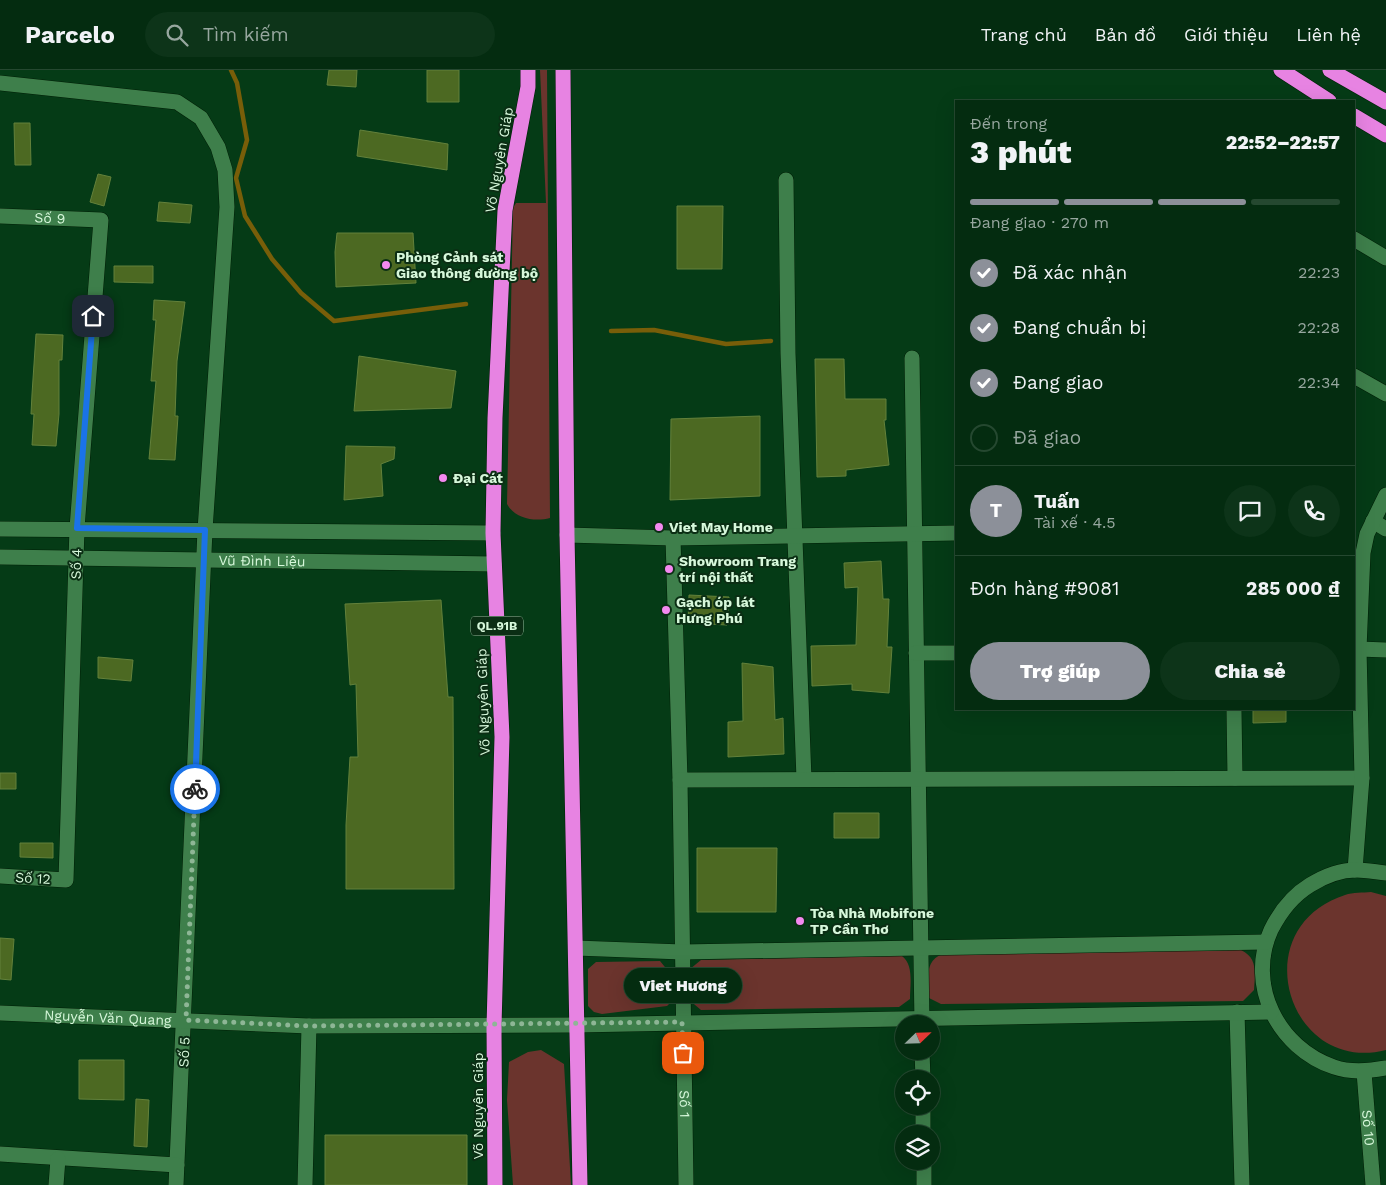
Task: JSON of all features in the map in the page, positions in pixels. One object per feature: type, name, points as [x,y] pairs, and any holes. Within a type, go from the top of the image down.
[{"type":"highway","name":"Võ Nguyên Giáp","points":[[495,1185],[494,1026],[502,737],[493,534],[495,418],[504,210],[528,87],[528,70]]},
{"type":"highway","points":[[563,70],[567,535],[580,1185]]},
{"type":"highway","points":[[1272,70],[1305,86]]},
{"type":"highway","points":[[1281,70],[1327,100]]},
{"type":"highway","points":[[1330,70],[1386,102]]},
{"type":"highway","points":[[1355,117],[1386,136]]},
{"type":"street","name":"Số 5","points":[[0,83],[177,102],[201,118],[218,147],[225,170],[227,207],[205,530],[186,1020],[176,1185]]},
{"type":"street","points":[[786,180],[789,362],[804,779]]},
{"type":"street","name":"Số 9","points":[[0,216],[101,220]]},
{"type":"street","name":"Số 4","points":[[66,880],[77,528],[101,220]]},
{"type":"street","points":[[1355,240],[1386,258]]},
{"type":"street","points":[[912,358],[922,1015]]},
{"type":"street","points":[[1355,377],[1386,394]]},
{"type":"street","points":[[1355,870],[1362,778],[1359,649],[1363,553],[1370,529],[1386,495]]},
{"type":"street","points":[[0,529],[77,528],[493,534]]},
{"type":"street","points":[[567,535],[673,538],[955,533]]},
{"type":"street","name":"Số 1","points":[[673,538],[680,780],[682,1022],[686,1185]]},
{"type":"street","name":"Vũ Đình Liệu","points":[[0,556],[494,564]]},
{"type":"street","points":[[1359,649],[1386,650]]},
{"type":"street","points":[[916,653],[955,652]]},
{"type":"street","points":[[1234,710],[1235,778]]},
{"type":"street","points":[[680,780],[1362,778]]},
{"type":"street","points":[[1386,873],[1355,870],[1325,876],[1299,892],[1278,914],[1266,942],[1262,977],[1271,1012],[1286,1037],[1308,1056],[1335,1068],[1364,1072],[1386,1068]]},
{"type":"street","name":"Số 12","points":[[0,876],[66,880]]},
{"type":"street","points":[[576,948],[682,952],[1266,942]]},
{"type":"street","points":[[1237,1012],[1242,1185]]},
{"type":"street","name":"Nguyễn Văn Quang","points":[[940,1020],[1271,1012]]},
{"type":"street","name":"Nguyễn Văn Quang","points":[[0,1013],[309,1026],[494,1026],[682,1022],[895,1021]]},
{"type":"street","points":[[304,1185],[309,1026]]},
{"type":"street","name":"Số 10","points":[[1364,1072],[1373,1185]]},
{"type":"street","points":[[0,1154],[58,1159],[177,1164]]},
{"type":"street","points":[[56,1185],[58,1159]]},
{"type":"street","points":[[924,1170],[924,1185]]},
{"type":"street","points":[[1366,1185],[1373,1185]]},
{"type":"shaded area","points":[[540,70],[547,70],[550,518],[538,520],[520,516],[507,504],[513,208],[516,203],[546,203]]},
{"type":"shaded area","points":[[1371,892],[1386,896],[1386,1050],[1352,1052],[1324,1041],[1303,1021],[1290,994],[1287,965],[1295,937],[1313,912],[1345,895]]},
{"type":"shaded area","points":[[1241,950],[1250,957],[1255,972],[1254,990],[1243,1001],[941,1004],[929,998],[928,972],[932,961],[943,954]]},
{"type":"shaded area","points":[[902,956],[910,970],[910,999],[899,1007],[701,1010],[688,999],[690,969],[701,960]]},
{"type":"shaded area","points":[[660,961],[669,972],[670,1003],[667,1006],[602,1014],[594,1012],[588,1006],[588,969],[596,962]]},
{"type":"shaded area","points":[[541,1050],[564,1064],[571,1185],[513,1185],[507,1100],[509,1062],[528,1052]]},
{"type":"building","points":[[329,70],[357,70],[356,87],[327,85]]},
{"type":"building","points":[[427,70],[459,70],[459,102],[427,102]]},
{"type":"building","points":[[14,123],[30,123],[31,165],[15,165]]},
{"type":"building","points":[[360,130],[448,144],[447,170],[357,156]]},
{"type":"building","points":[[98,174],[111,177],[104,206],[90,202]]},
{"type":"building","points":[[159,202],[192,205],[190,223],[157,221]]},
{"type":"building","points":[[677,206],[723,206],[722,269],[677,269]]},
{"type":"building","points":[[337,233],[413,233],[416,283],[336,287],[335,252]]},
{"type":"building","points":[[114,266],[153,266],[153,283],[114,282]]},
{"type":"building","points":[[154,300],[185,302],[177,361],[175,416],[178,416],[175,460],[149,459],[156,381],[151,381],[156,320],[153,320]]},
{"type":"building","points":[[36,334],[63,335],[62,360],[59,360],[59,414],[56,446],[32,445],[34,414],[31,414]]},
{"type":"building","points":[[359,356],[456,371],[451,408],[354,411]]},
{"type":"building","points":[[815,359],[844,359],[845,399],[886,399],[886,420],[884,420],[889,465],[846,470],[846,476],[817,477]]},
{"type":"building","points":[[760,416],[760,496],[670,500],[671,419]]},
{"type":"building","points":[[346,446],[395,447],[394,459],[381,464],[383,496],[344,500]]},
{"type":"building","points":[[881,561],[883,599],[889,599],[887,647],[892,647],[889,693],[852,690],[852,684],[812,686],[811,646],[856,645],[858,587],[845,588],[844,563]]},
{"type":"building","points":[[689,595],[729,597],[727,625],[688,623]]},
{"type":"building","points":[[441,600],[448,697],[453,697],[454,889],[346,889],[346,825],[350,757],[358,757],[356,684],[350,685],[345,604]]},
{"type":"building","points":[[98,657],[133,660],[131,681],[98,678]]},
{"type":"building","points":[[742,663],[773,667],[775,720],[783,718],[784,754],[728,757],[728,722],[743,721]]},
{"type":"building","points":[[1253,710],[1286,710],[1286,722],[1253,723]]},
{"type":"building","points":[[0,773],[16,773],[16,789],[0,789]]},
{"type":"building","points":[[834,813],[879,813],[879,838],[834,838]]},
{"type":"building","points":[[20,843],[53,843],[53,858],[20,857]]},
{"type":"building","points":[[697,848],[777,848],[776,912],[697,912]]},
{"type":"building","points":[[0,938],[14,939],[11,980],[0,979]]},
{"type":"building","points":[[79,1060],[124,1060],[124,1100],[79,1099]]},
{"type":"building","points":[[136,1099],[149,1100],[147,1147],[134,1146]]},
{"type":"building","points":[[325,1135],[467,1135],[467,1185],[325,1185]]},
{"type":"waterway","points":[[231,70],[237,83],[247,140],[236,178],[245,216],[272,259],[301,293],[334,321],[466,304]]},
{"type":"waterway","points":[[611,331],[654,330],[726,344],[771,341]]},
{"type":"way so far","points":[[195,789],[186,1020],[309,1026],[511,1026],[682,1022],[683,1053]]},
{"type":"place","name":"Phòng Cảnh sát Giao thông đường bộ","points":[[386,265]]},
{"type":"place","name":"Đại Cát","points":[[443,478]]},
{"type":"place","name":"Viet May Home","points":[[659,527]]},
{"type":"place","name":"Showroom Trang trí nội thất","points":[[669,569]]},
{"type":"place","name":"Gạch óp lát Hưng Phú","points":[[666,610]]},
{"type":"place","name":"Tòa Nhà Mobifone TP Cần Thơ","points":[[800,921]]},
{"type":"place","name":"Viet Hương","points":[[683,1053]]},
{"type":"route","points":[[93,316],[77,528],[205,530],[195,789]]}]
